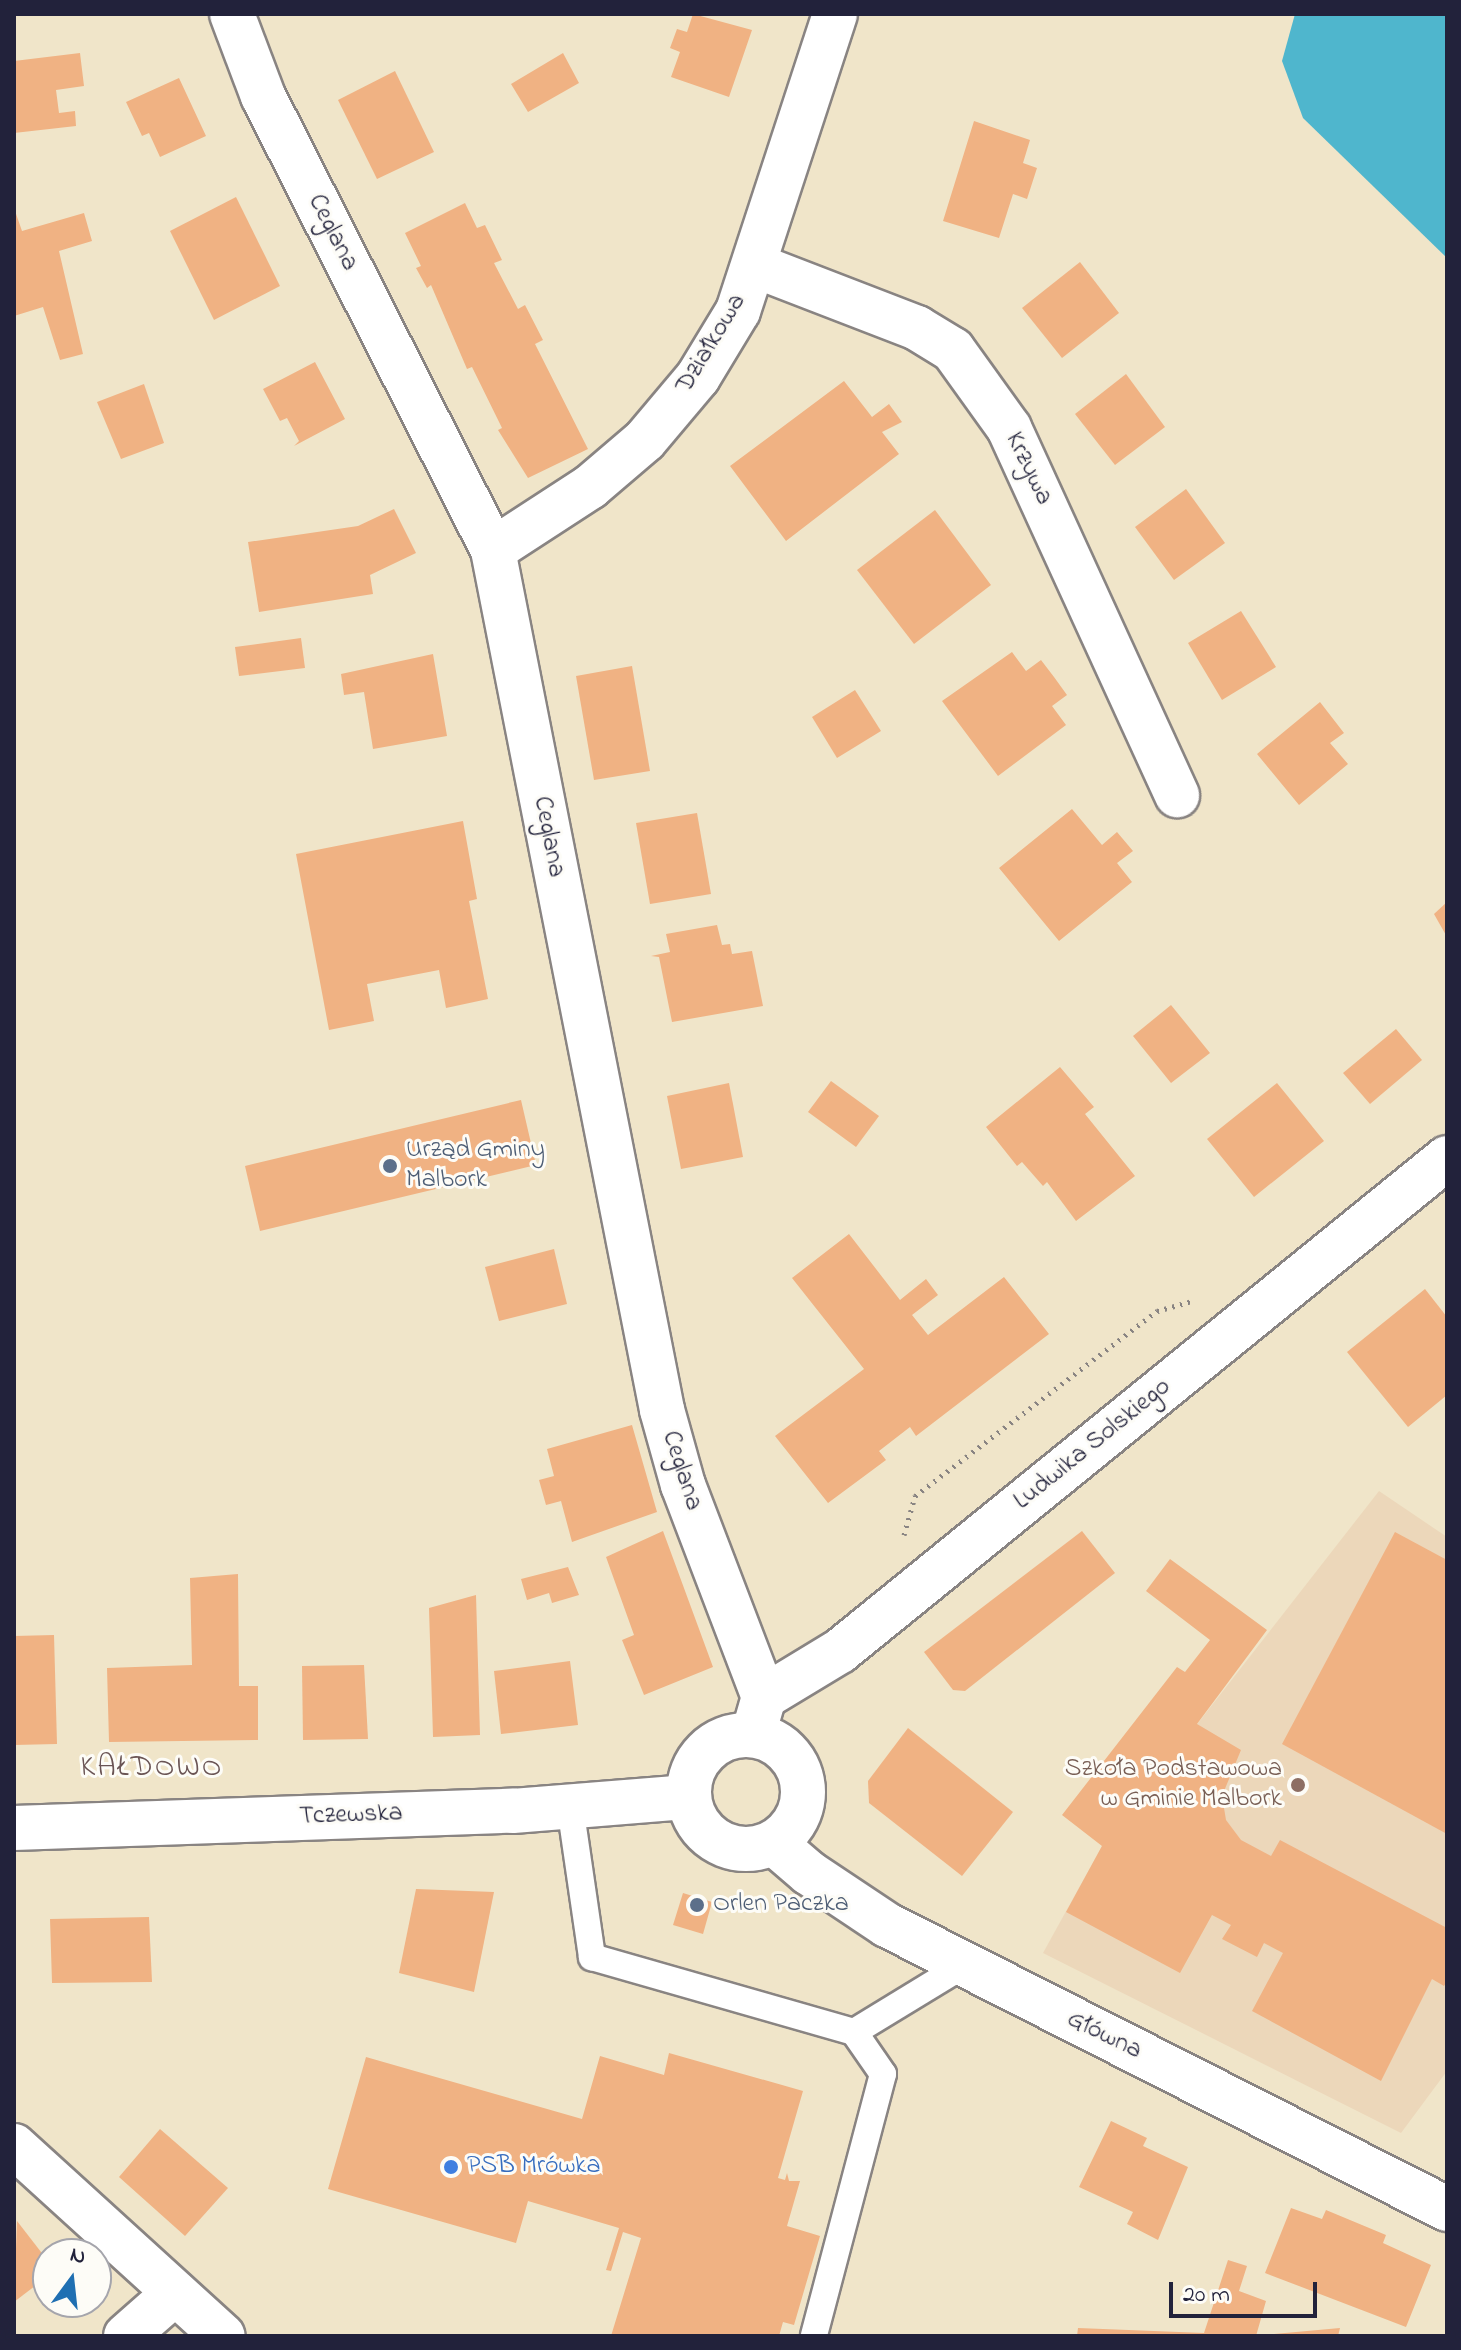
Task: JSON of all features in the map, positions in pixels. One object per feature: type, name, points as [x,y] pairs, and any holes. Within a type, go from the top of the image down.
[{"type":"street","name":"Ceglana","points":[[232,14],[263,96],[493,550],[662,1410],[683,1485],[758,1716]]},
{"type":"street","name":"Działkowa","points":[[493,550],[590,487],[645,440],[698,377],[738,311],[835,14]]},
{"type":"street","name":"Krzywa","points":[[754,265],[917,328],[953,350],[1009,428],[1177,795]]},
{"type":"street","name":"Ludwika Solskiego","points":[[758,1716],[1447,1158]]},
{"type":"street","points":[[758,1716],[785,1751],[802,1781],[798,1816],[774,1843],[737,1850],[719,1843],[704,1832],[688,1797],[689,1781],[705,1750],[758,1716]]},
{"type":"street","name":"Tczewska","points":[[14,1828],[570,1806],[688,1797]]},
{"type":"street","name":"Główna","points":[[774,1843],[809,1873],[887,1925],[962,1966],[1447,2209]]},
{"type":"street","points":[[14,2146],[223,2336]]},
{"type":"street","points":[[126,2336],[175,2293]]},
{"type":"lane","points":[[570,1806],[592,1957],[854,2032],[883,2074],[814,2336]]},
{"type":"lane","points":[[854,2032],[962,1966]]},
{"type":"path","points":[[903,1540],[915,1496],[1157,1311],[1199,1299]]},
{"type":"shaded area","name":"Szkoła Podstawowa w Gminie Malbork","points":[[1379,1491],[1447,1537],[1447,2071],[1401,2133],[1043,1953],[1102,1846]]},
{"type":"water","points":[[1295,14],[1447,14],[1447,258],[1303,118],[1282,61]]},
{"type":"building","points":[[693,14],[752,30],[729,97],[671,77],[680,52],[670,48],[677,29],[687,32]]},
{"type":"building","points":[[80,53],[84,86],[56,90],[59,113],[75,111],[76,126],[14,133],[14,61]]},
{"type":"building","points":[[563,53],[579,83],[528,112],[511,84]]},
{"type":"building","points":[[395,71],[434,152],[377,179],[338,100]]},
{"type":"building","points":[[179,78],[206,136],[160,157],[149,133],[142,136],[126,102]]},
{"type":"building","points":[[974,121],[1030,140],[1023,163],[1037,168],[1027,199],[1013,194],[999,238],[943,221]]},
{"type":"building","points":[[236,197],[280,286],[214,320],[170,231]]},
{"type":"building","points":[[465,203],[477,228],[485,225],[502,260],[494,263],[518,309],[525,305],[543,340],[535,344],[588,449],[528,478],[498,430],[502,428],[472,367],[467,369],[431,285],[427,288],[416,268],[421,266],[405,233]]},
{"type":"building","points":[[14,208],[22,231],[84,213],[92,241],[59,251],[83,354],[60,360],[43,307],[14,316]]},
{"type":"building","points":[[1080,262],[1119,313],[1062,358],[1022,308]]},
{"type":"building","points":[[315,362],[345,419],[294,446],[299,441],[287,418],[280,421],[263,389]]},
{"type":"building","points":[[1126,374],[1165,427],[1115,465],[1075,414]]},
{"type":"building","points":[[844,381],[872,417],[889,404],[902,422],[882,432],[899,454],[786,541],[730,466]]},
{"type":"building","points":[[144,384],[164,443],[121,459],[97,402]]},
{"type":"building","points":[[1186,489],[1225,543],[1174,580],[1135,527]]},
{"type":"building","points":[[394,509],[416,553],[370,575],[373,594],[259,612],[248,542],[358,526]]},
{"type":"building","points":[[935,510],[991,585],[914,644],[857,570]]},
{"type":"building","points":[[1241,611],[1276,667],[1222,700],[1188,643]]},
{"type":"building","points":[[301,638],[305,668],[239,676],[235,647]]},
{"type":"building","points":[[1012,652],[1026,671],[1041,660],[1054,677],[1067,695],[1052,706],[1066,725],[998,776],[942,701]]},
{"type":"building","points":[[433,654],[447,736],[373,749],[364,692],[344,695],[341,674]]},
{"type":"building","points":[[632,666],[650,771],[594,780],[576,676]]},
{"type":"building","points":[[855,690],[881,731],[837,758],[812,717]]},
{"type":"building","points":[[1320,702],[1344,733],[1330,743],[1348,764],[1299,805],[1257,754]]},
{"type":"building","points":[[1072,809],[1102,845],[1117,832],[1133,851],[1117,863],[1132,882],[1059,941],[999,868]]},
{"type":"building","points":[[697,813],[711,894],[650,904],[636,823]]},
{"type":"building","points":[[463,821],[477,899],[469,901],[488,999],[446,1008],[439,970],[367,984],[374,1021],[329,1030],[296,854]]},
{"type":"building","points":[[1447,902],[1447,937],[1434,914]]},
{"type":"building","points":[[717,925],[722,945],[730,944],[732,954],[752,951],[763,1006],[672,1022],[659,957],[651,956],[670,952],[666,934]]},
{"type":"building","points":[[1171,1005],[1210,1053],[1171,1083],[1133,1036]]},
{"type":"building","points":[[1396,1029],[1422,1060],[1370,1104],[1343,1073]]},
{"type":"building","points":[[1060,1067],[1094,1107],[1085,1114],[1135,1176],[1076,1221],[1047,1182],[1043,1186],[1022,1162],[1017,1166],[986,1127]]},
{"type":"building","points":[[831,1081],[879,1116],[856,1147],[808,1112]]},
{"type":"building","points":[[729,1083],[743,1157],[681,1169],[667,1096]]},
{"type":"building","points":[[1277,1083],[1324,1141],[1254,1197],[1207,1139]]},
{"type":"building","name":"Urząd Gminy Malbork","points":[[521,1100],[536,1165],[260,1231],[245,1166]]},
{"type":"building","points":[[849,1234],[900,1300],[926,1279],[938,1295],[912,1315],[928,1335],[1004,1277],[1049,1334],[916,1436],[910,1427],[879,1451],[886,1460],[828,1503],[775,1436],[864,1369],[792,1278]]},
{"type":"building","points":[[554,1249],[567,1304],[499,1321],[485,1267]]},
{"type":"building","points":[[1425,1289],[1447,1317],[1447,1395],[1408,1427],[1347,1352]]},
{"type":"building","points":[[632,1425],[657,1512],[572,1542],[561,1501],[546,1505],[539,1480],[554,1476],[547,1449]]},
{"type":"building","points":[[663,1531],[713,1667],[644,1695],[622,1640],[634,1635],[606,1557]]},
{"type":"building","points":[[1082,1531],[1115,1573],[965,1691],[953,1690],[924,1652]]},
{"type":"building","points":[[1395,1532],[1447,1560],[1447,1834],[1282,1744]]},
{"type":"building","points":[[1170,1559],[1267,1630],[1197,1724],[1241,1750],[1222,1796],[1226,1820],[1241,1840],[1271,1856],[1280,1840],[1447,1928],[1447,1981],[1444,1986],[1432,1979],[1381,2081],[1252,2011],[1283,1953],[1264,1943],[1257,1957],[1222,1939],[1231,1925],[1212,1915],[1180,1973],[1066,1912],[1102,1846],[1062,1815],[1177,1667],[1185,1672],[1210,1640],[1146,1591]]},
{"type":"building","points":[[568,1567],[579,1595],[552,1603],[549,1593],[527,1600],[521,1579]]},
{"type":"building","points":[[238,1574],[239,1686],[258,1686],[258,1740],[109,1742],[107,1668],[192,1665],[190,1578]]},
{"type":"building","points":[[476,1595],[480,1735],[433,1737],[429,1608]]},
{"type":"building","points":[[54,1635],[57,1744],[14,1745],[14,1636]]},
{"type":"building","points":[[570,1661],[578,1725],[501,1734],[494,1671]]},
{"type":"building","points":[[364,1665],[368,1739],[303,1740],[302,1666]]},
{"type":"building","points":[[908,1728],[1013,1812],[962,1876],[869,1803],[868,1781]]},
{"type":"building","points":[[416,1889],[494,1892],[474,1992],[399,1973]]},
{"type":"building","points":[[683,1893],[712,1902],[703,1934],[673,1925]]},
{"type":"building","points":[[149,1917],[152,1982],[52,1983],[50,1919]]},
{"type":"building","points":[[669,2053],[803,2091],[778,2178],[785,2180],[787,2173],[789,2181],[800,2181],[787,2226],[820,2236],[794,2325],[783,2322],[779,2336],[611,2336],[641,2238],[623,2232],[611,2271],[606,2270],[619,2228],[528,2201],[516,2243],[328,2189],[366,2057],[582,2119],[600,2056],[664,2075]]},
{"type":"building","points":[[1111,2121],[1147,2138],[1143,2146],[1188,2167],[1158,2240],[1127,2224],[1133,2212],[1079,2187]]},
{"type":"building","points":[[160,2129],[228,2188],[185,2236],[119,2177]]},
{"type":"building","points":[[1291,2208],[1322,2219],[1326,2210],[1386,2235],[1383,2243],[1431,2265],[1406,2327],[1265,2273]]},
{"type":"building","points":[[17,2221],[32,2240],[32,2288],[14,2302]]},
{"type":"building","points":[[1228,2260],[1247,2266],[1239,2291],[1266,2301],[1256,2336],[1077,2336],[1078,2328],[1204,2333]]},
{"type":"building","points":[[1340,2328],[1338,2336],[1274,2336],[1274,2334]]},
{"type":"place","name":"Urząd Gminy Malbork","points":[[390,1166]]},
{"type":"place","name":"Szkoła Podstawowa w Gminie Malbork","points":[[1298,1785]]},
{"type":"place","name":"Orlen Paczka","points":[[697,1905]]},
{"type":"place","name":"PSB Mrówka","points":[[451,2167]]},
{"type":"district","name":"KAŁDOWO","points":[[152,1768]]}]
